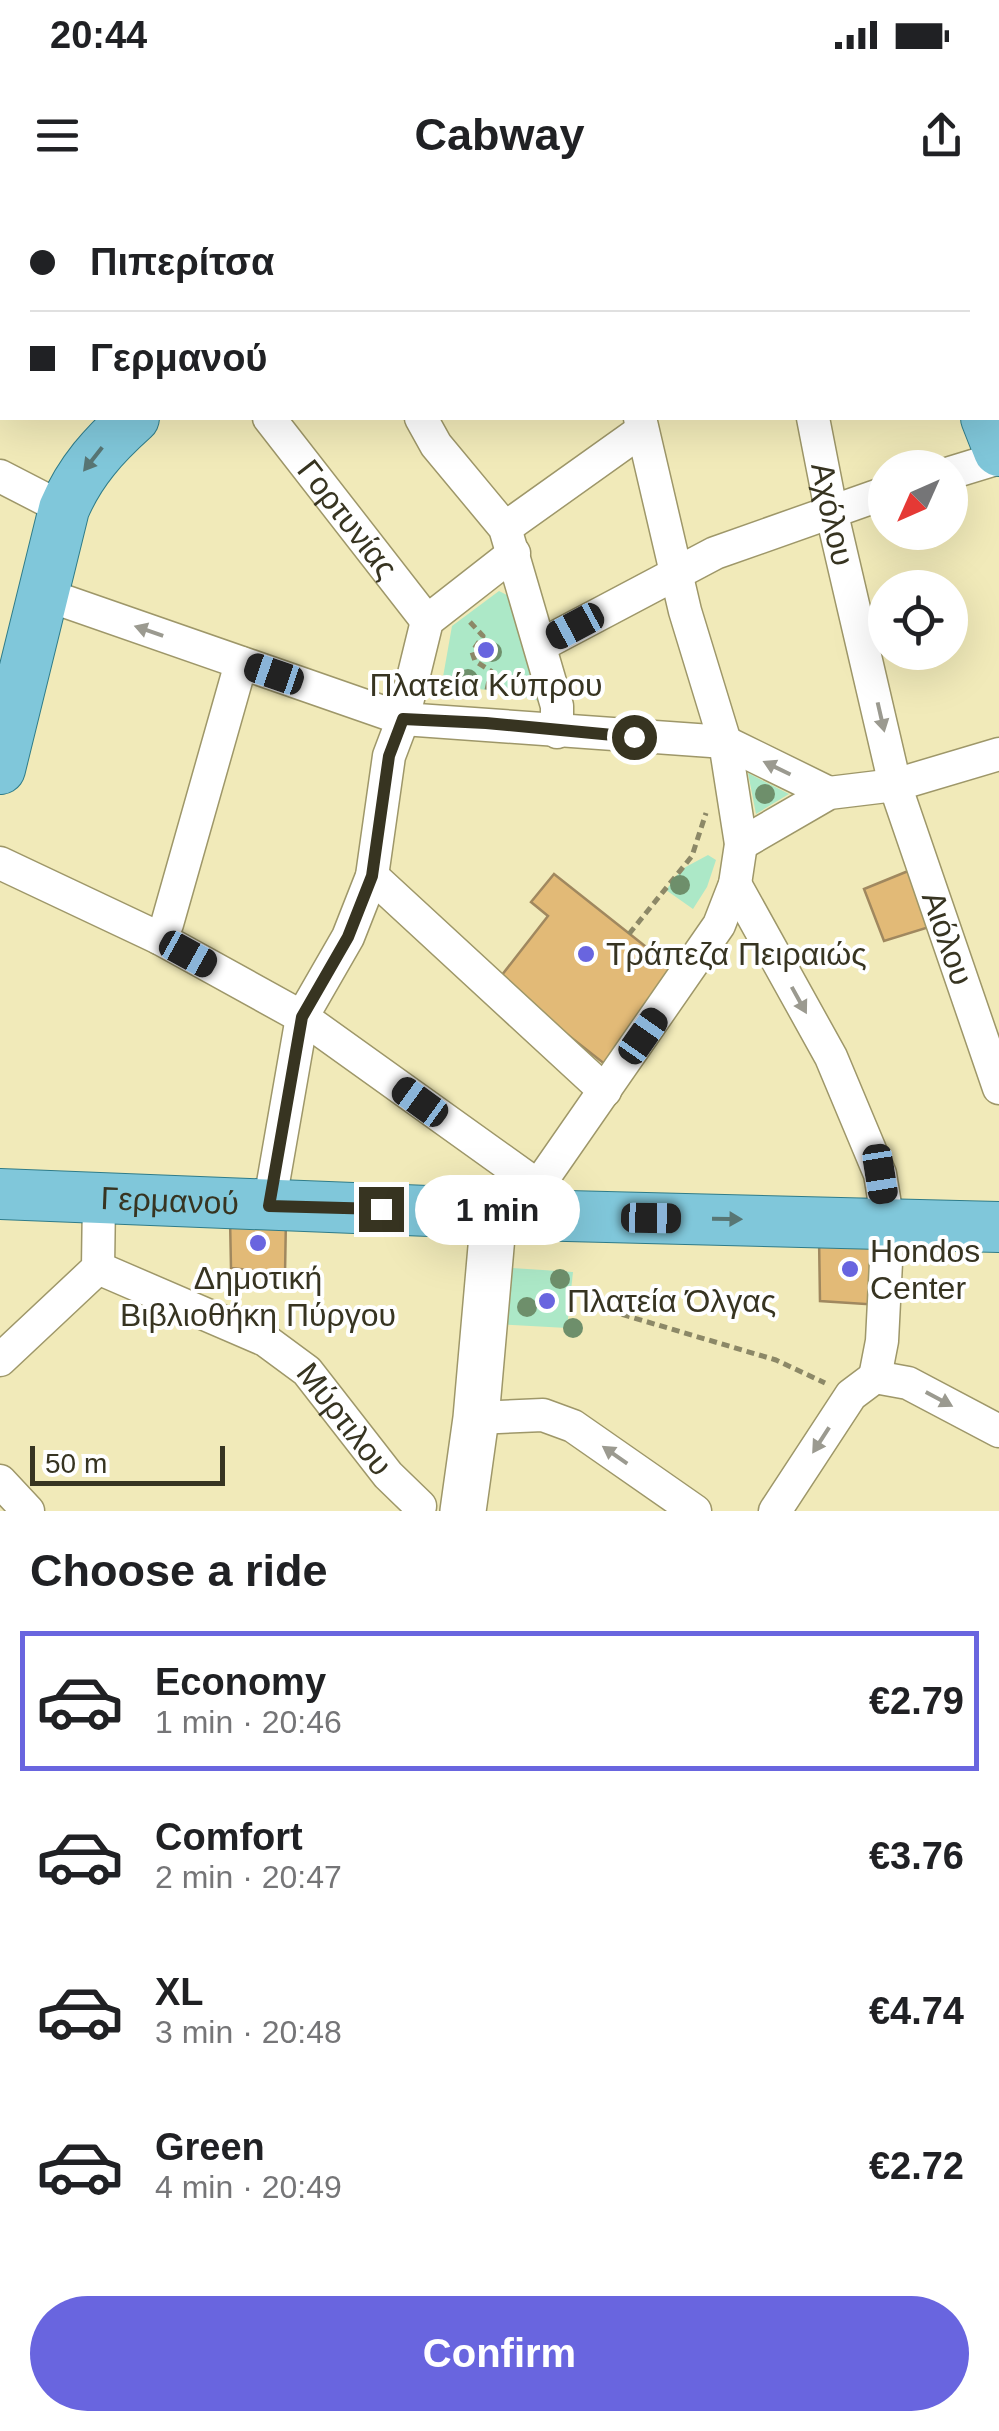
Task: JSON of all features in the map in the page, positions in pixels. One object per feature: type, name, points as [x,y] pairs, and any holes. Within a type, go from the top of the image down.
[{"type":"main road","points":[[0,769],[9,699],[64,509],[76,482],[104,446],[132,420]]},
{"type":"main road","points":[[987,420],[999,454]]},
{"type":"main road","name":"Γερμανού","points":[[0,1194],[269,1206],[520,1205],[999,1227]]},
{"type":"street","name":"Γορτυνίας","points":[[271,420],[427,621]]},
{"type":"street","points":[[422,420],[436,445],[509,540],[558,706],[558,732]]},
{"type":"street","name":"Αχόλου","points":[[813,420],[896,785]]},
{"type":"street","points":[[269,1206],[302,1017],[348,937],[372,876],[389,756],[403,719],[427,621],[509,540],[641,424],[676,572],[725,742],[741,844],[735,884],[720,925],[520,1205],[476,1418],[428,1510]]},
{"type":"street","points":[[968,466],[999,454]]},
{"type":"street","points":[[0,476],[64,509]]},
{"type":"street","points":[[541,645],[715,553],[868,498]]},
{"type":"street","points":[[41,594],[403,719],[725,742],[829,794]]},
{"type":"street","points":[[159,938],[167,924],[241,663]]},
{"type":"street","points":[[741,844],[829,794],[896,785],[999,754]]},
{"type":"street","name":"Αιόλου","points":[[896,785],[990,1026],[999,1088]]},
{"type":"street","points":[[0,863],[159,938],[302,1017],[520,1205]]},
{"type":"street","points":[[372,876],[605,1090]]},
{"type":"street","points":[[735,884],[831,1057],[880,1174],[888,1222],[882,1341],[863,1386],[775,1511]]},
{"type":"street","points":[[2,1352],[98,1268],[99,1199]]},
{"type":"street","name":"Μύρτιλου","points":[[98,1268],[266,1340],[307,1372],[388,1474],[428,1510]]},
{"type":"street","points":[[863,1386],[908,1383],[999,1431]]},
{"type":"street","points":[[476,1418],[543,1415],[572,1426],[696,1511]]},
{"type":"street","points":[[0,1481],[28,1511]]},
{"type":"path","points":[[464,616],[483,636],[472,652],[474,661],[491,671],[487,690]]},
{"type":"path","points":[[629,934],[692,856],[710,800]]},
{"type":"path","points":[[597,1308],[863,1386]]},
{"type":"green space","name":"Πλατεία Κύπρου","points":[[499,591],[509,596],[542,701],[467,687],[443,677],[452,626]]},
{"type":"green space","points":[[748,773],[789,794],[756,814]]},
{"type":"green space","points":[[708,855],[716,860],[707,887],[693,909],[666,890],[682,869]]},
{"type":"green space","points":[[498,1267],[573,1272],[567,1328],[497,1324]]},
{"type":"building","points":[[918,867],[939,924],[884,941],[864,889]]},
{"type":"building","name":"Τράπεζα Πειραιώς","points":[[554,874],[679,973],[606,1065],[498,980],[548,916],[531,902]]},
{"type":"building","name":"Δημοτική Βιβλιοθήκη Πύργου","points":[[286,1217],[285,1274],[231,1268],[230,1218]]},
{"type":"building","name":"Hondos Center","points":[[819,1236],[880,1237],[880,1305],[820,1301]]},
{"type":"place","name":"Πλατεία Κύπρου","points":[[486,650]]},
{"type":"place","name":"Τράπεζα Πειραιώς","points":[[586,954]]},
{"type":"place","name":"Δημοτική Βιβλιοθήκη Πύργου","points":[[258,1243]]},
{"type":"place","name":"Hondos Center","points":[[850,1269]]},
{"type":"place","name":"Πλατεία Όλγας","points":[[547,1301]]},
{"type":"route","points":[[381,1209],[269,1206],[302,1017],[348,937],[372,876],[389,756],[403,719],[634,737]]}]
